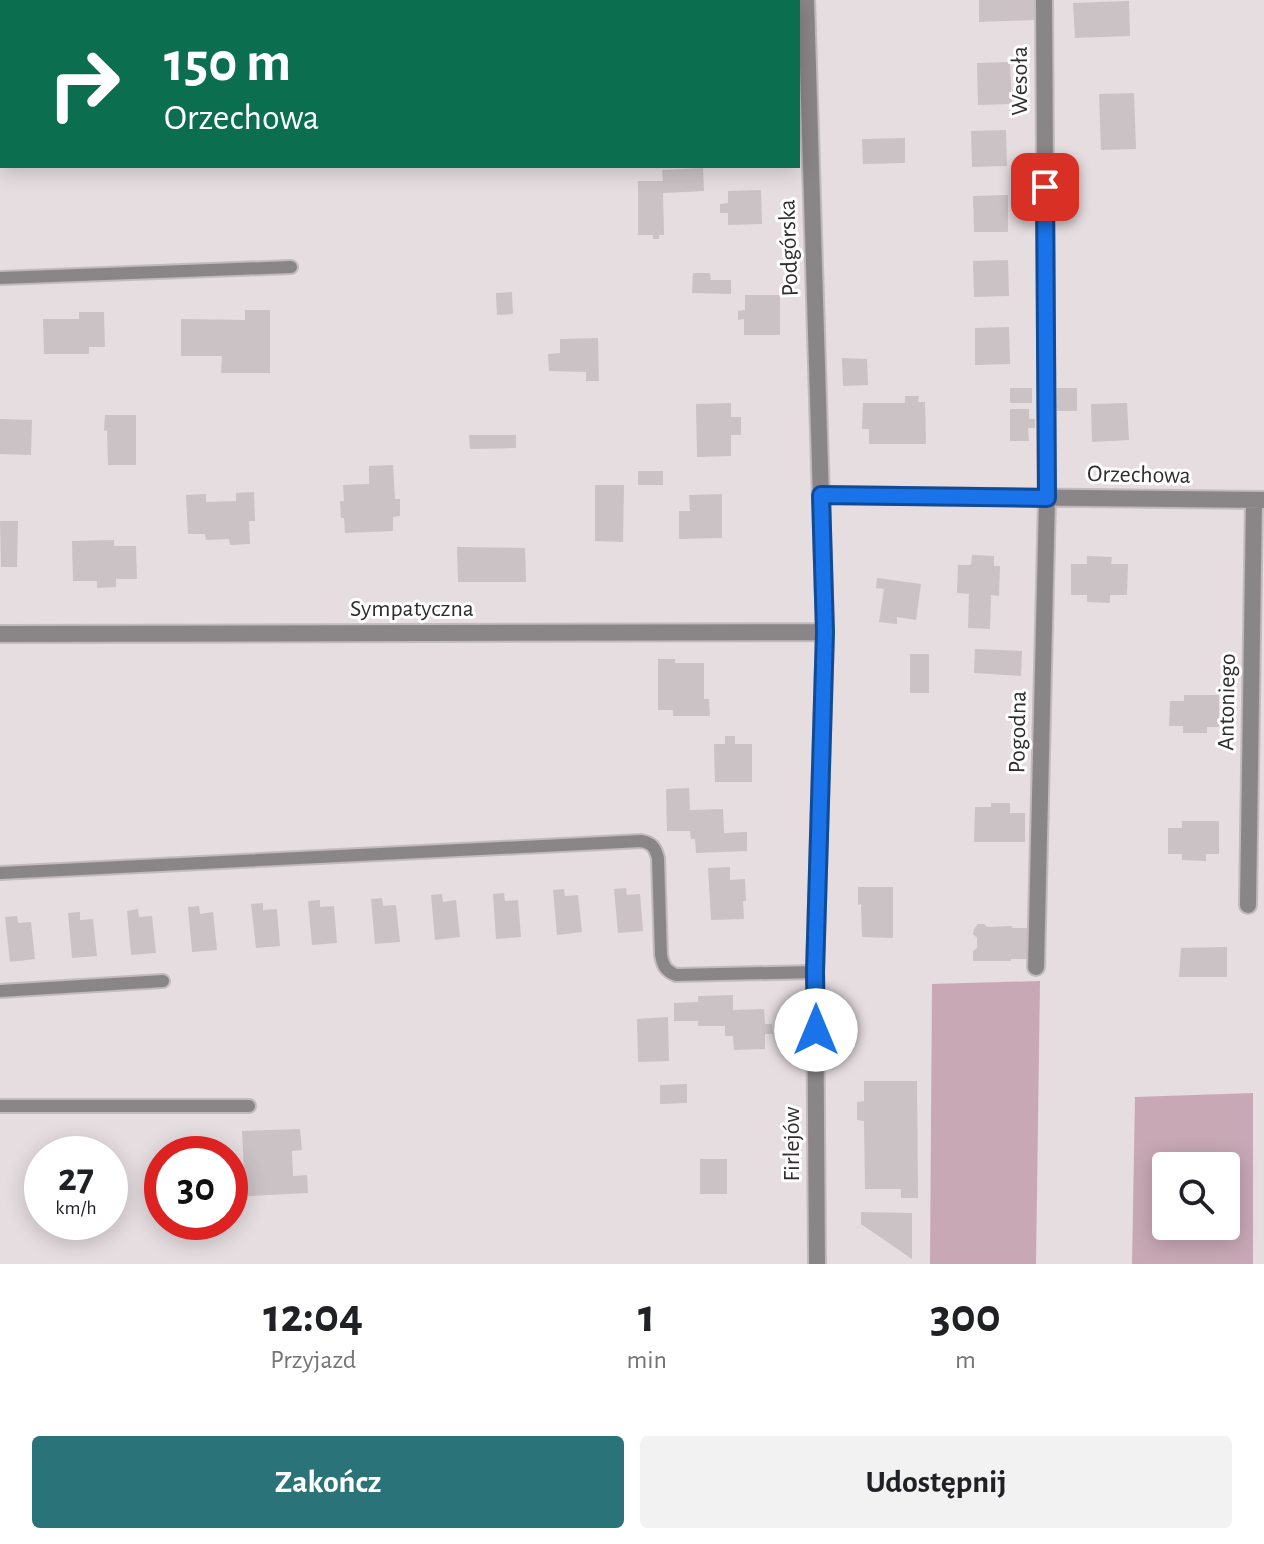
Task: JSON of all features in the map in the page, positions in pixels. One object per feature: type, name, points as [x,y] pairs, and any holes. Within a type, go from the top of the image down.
[{"type":"street","name":"Podgórska","points":[[806,0],[821,495]]},
{"type":"street","name":"Wesoła","points":[[1044,0],[1047,498]]},
{"type":"street","name":"Orzechowa","points":[[821,495],[1259,500]]},
{"type":"street","name":"Firlejów","points":[[817,1264],[815,972],[825,632],[821,495]]},
{"type":"street","name":"Pogodna","points":[[1036,967],[1047,498]]},
{"type":"street","name":"Antoniego","points":[[1248,905],[1259,500]]},
{"type":"street","name":"Sympatyczna","points":[[0,634],[825,632]]},
{"type":"lane","points":[[0,278],[291,267]]},
{"type":"lane","points":[[0,873],[641,841],[649,842],[658,858],[661,955],[662,964],[669,973],[815,972]]},
{"type":"lane","points":[[0,991],[163,981]]},
{"type":"lane","points":[[0,1106],[249,1106]]},
{"type":"shaded area","points":[[1040,981],[1036,1264],[930,1264],[932,984]]},
{"type":"shaded area","points":[[1253,1093],[1253,1264],[1132,1264],[1135,1097]]},
{"type":"building","points":[[979,0],[1034,0],[1035,20],[979,22]]},
{"type":"building","points":[[1129,1],[1130,36],[1075,38],[1073,3]]},
{"type":"building","points":[[1010,62],[1012,104],[978,105],[977,63]]},
{"type":"building","points":[[1134,93],[1136,149],[1101,150],[1099,94]]},
{"type":"building","points":[[1006,130],[1007,166],[972,167],[971,131]]},
{"type":"building","points":[[905,138],[905,163],[863,164],[862,139]]},
{"type":"building","points":[[703,168],[704,191],[663,193],[664,235],[653,239],[653,235],[638,235],[638,181],[663,181],[662,170]]},
{"type":"building","points":[[761,190],[762,224],[728,225],[728,213],[720,213],[720,204],[728,203],[728,191]]},
{"type":"building","points":[[1008,195],[1008,232],[974,232],[973,196]]},
{"type":"building","points":[[1008,260],[1009,296],[974,297],[973,261]]},
{"type":"building","points":[[693,273],[710,273],[711,280],[731,280],[731,294],[692,293]]},
{"type":"building","points":[[512,292],[513,314],[497,315],[496,293]]},
{"type":"building","points":[[745,295],[780,295],[780,335],[744,335],[744,319],[738,320],[738,311],[745,310]]},
{"type":"building","points":[[245,310],[270,310],[270,373],[221,373],[222,356],[181,356],[181,319],[245,320]]},
{"type":"building","points":[[79,312],[104,312],[105,347],[89,347],[89,354],[44,354],[43,319],[79,319]]},
{"type":"building","points":[[1009,327],[1010,364],[975,365],[975,328]]},
{"type":"building","points":[[598,338],[599,381],[586,381],[586,372],[549,371],[548,354],[560,353],[560,339]]},
{"type":"building","points":[[842,358],[867,359],[868,385],[843,386]]},
{"type":"building","points":[[1010,388],[1032,388],[1032,403],[1010,403]]},
{"type":"building","points":[[1054,388],[1077,388],[1077,411],[1054,411]]},
{"type":"building","points":[[905,396],[919,396],[918,402],[925,402],[926,444],[869,444],[869,429],[862,429],[863,403],[905,403]]},
{"type":"building","points":[[731,403],[731,417],[741,417],[741,435],[731,435],[731,456],[697,457],[696,404]]},
{"type":"building","points":[[1127,403],[1129,440],[1092,442],[1091,404]]},
{"type":"building","points":[[1010,409],[1029,409],[1029,419],[1035,419],[1035,428],[1028,428],[1029,441],[1010,441]]},
{"type":"building","points":[[105,415],[136,415],[136,465],[108,465]]},
{"type":"building","points":[[0,419],[32,420],[31,455],[0,454]]},
{"type":"building","points":[[469,435],[516,435],[516,448],[470,449]]},
{"type":"building","points":[[393,465],[395,499],[400,499],[400,516],[393,517],[393,531],[345,533],[340,501],[344,501],[343,485],[369,484],[369,466]]},
{"type":"building","points":[[638,471],[663,471],[663,485],[638,485]]},
{"type":"building","points":[[595,485],[624,485],[623,542],[595,541]]},
{"type":"building","points":[[254,492],[255,521],[249,521],[250,544],[230,545],[229,539],[206,540],[205,534],[188,534],[186,495],[206,494],[206,502],[236,501],[236,493]]},
{"type":"building","points":[[722,494],[722,538],[679,539],[679,511],[690,511],[689,495]]},
{"type":"building","points":[[0,521],[18,521],[17,567],[1,567]]},
{"type":"building","points":[[114,540],[114,546],[136,546],[137,579],[116,579],[116,587],[97,588],[97,581],[73,581],[72,541]]},
{"type":"building","points":[[457,547],[525,548],[526,582],[458,582]]},
{"type":"building","points":[[972,555],[994,556],[994,566],[1000,566],[999,596],[991,595],[990,629],[968,628],[969,594],[957,593],[958,565],[971,565]]},
{"type":"building","points":[[1087,556],[1112,557],[1111,564],[1128,564],[1127,595],[1110,595],[1110,603],[1087,602],[1087,595],[1071,595],[1071,564],[1087,564]]},
{"type":"building","points":[[877,578],[921,584],[916,620],[897,617],[897,624],[879,622],[884,589],[876,588]]},
{"type":"building","points":[[975,649],[1022,651],[1021,676],[974,673]]},
{"type":"building","points":[[910,654],[929,654],[929,693],[910,693]]},
{"type":"building","points":[[658,659],[675,659],[675,663],[704,663],[704,699],[709,699],[710,716],[673,716],[673,710],[658,710]]},
{"type":"building","points":[[1184,695],[1219,695],[1219,727],[1207,727],[1207,733],[1183,733],[1183,726],[1169,726],[1170,701],[1184,701]]},
{"type":"building","points":[[725,736],[735,736],[735,744],[752,744],[752,782],[715,782],[714,744],[725,744]]},
{"type":"building","points":[[689,788],[690,810],[723,809],[724,833],[747,832],[747,851],[696,853],[695,839],[691,839],[690,831],[667,831],[666,789]]},
{"type":"building","points":[[991,803],[1010,803],[1010,813],[1025,813],[1025,842],[974,842],[975,807],[991,807]]},
{"type":"building","points":[[1182,821],[1219,821],[1219,854],[1206,854],[1206,861],[1182,860],[1182,854],[1168,854],[1168,828],[1182,828]]},
{"type":"building","points":[[730,867],[730,880],[745,879],[744,919],[711,920],[708,868]]},
{"type":"building","points":[[858,887],[893,887],[893,938],[862,937]]},
{"type":"building","points":[[626,888],[627,895],[640,894],[643,931],[618,933],[614,889]]},
{"type":"building","points":[[564,889],[565,896],[578,895],[582,932],[557,935],[553,890]]},
{"type":"building","points":[[504,893],[505,901],[518,900],[521,937],[496,939],[493,894]]},
{"type":"building","points":[[442,894],[443,902],[456,900],[460,937],[435,940],[431,895]]},
{"type":"building","points":[[382,898],[383,906],[396,905],[400,942],[375,944],[371,899]]},
{"type":"building","points":[[320,900],[320,907],[334,906],[337,943],[312,945],[308,901]]},
{"type":"building","points":[[263,903],[263,910],[277,909],[280,946],[256,948],[251,904]]},
{"type":"building","points":[[199,906],[200,914],[213,912],[217,950],[192,952],[188,907]]},
{"type":"building","points":[[138,909],[139,917],[152,916],[156,953],[131,955],[127,911]]},
{"type":"building","points":[[80,912],[80,920],[93,919],[97,956],[72,958],[68,913]]},
{"type":"building","points":[[17,916],[18,923],[31,922],[35,959],[10,962],[5,917]]},
{"type":"building","points":[[978,924],[1028,928],[1027,959],[973,961],[977,938],[973,934]]},
{"type":"building","points":[[1227,947],[1227,977],[1179,977],[1181,948]]},
{"type":"building","points":[[733,995],[733,1010],[764,1009],[765,1024],[772,1024],[773,1034],[765,1034],[765,1049],[734,1050],[733,1036],[725,1036],[725,1026],[698,1026],[698,1021],[674,1021],[674,1003],[698,1002],[698,996]]},
{"type":"building","points":[[668,1017],[669,1061],[638,1062],[637,1019]]},
{"type":"building","points":[[864,1081],[917,1081],[918,1198],[901,1198],[901,1189],[865,1189],[864,1121],[857,1120],[857,1102],[864,1101]]},
{"type":"building","points":[[687,1084],[687,1103],[660,1104],[660,1085]]},
{"type":"building","points":[[300,1129],[302,1150],[292,1151],[293,1176],[307,1175],[308,1193],[248,1196],[248,1136],[242,1136],[242,1131]]},
{"type":"building","points":[[700,1159],[727,1159],[727,1194],[700,1194]]},
{"type":"building","points":[[861,1212],[912,1213],[912,1259],[861,1224]]},
{"type":"route","points":[[816,1030],[825,632],[821,495],[1047,498],[1045,187]]}]
